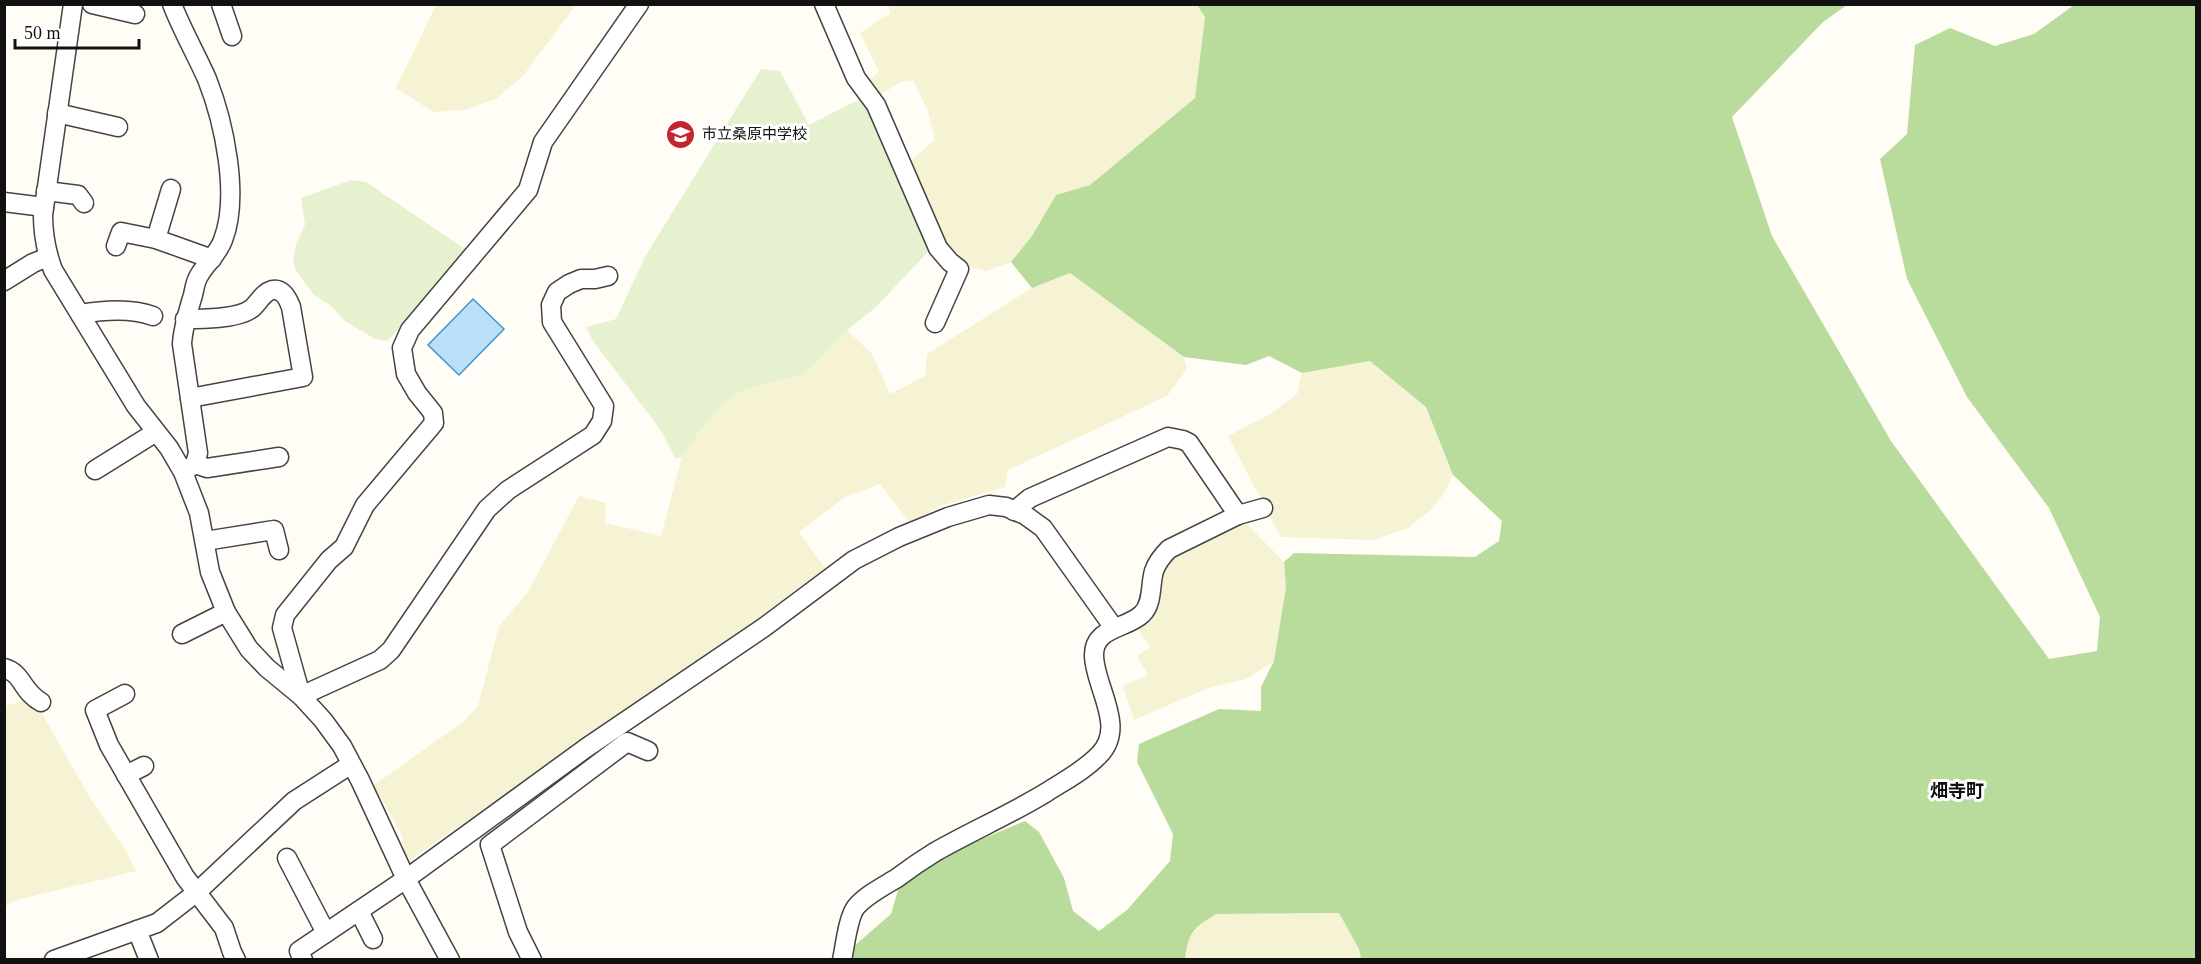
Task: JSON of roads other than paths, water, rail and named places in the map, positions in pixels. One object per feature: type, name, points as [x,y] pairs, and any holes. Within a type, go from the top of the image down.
[{"type":"street","points":[[73,4],[45,199],[43,233],[53,270],[136,405],[156,432],[189,468],[210,572],[226,612],[249,649],[267,668],[301,696],[333,733],[360,780],[406,879],[450,960]]},
{"type":"street","points":[[92,4],[135,14]]},
{"type":"street","points":[[172,4],[184,35],[207,79],[225,139],[229,161],[229,214],[224,240],[194,284],[185,319],[183,344],[198,453],[189,468]]},
{"type":"street","points":[[221,4],[232,36]]},
{"type":"street","points":[[301,696],[282,628],[285,615],[329,560],[344,547],[365,506],[434,423],[433,413],[406,374],[402,348],[410,330],[528,190],[543,142],[639,4]]},
{"type":"street","points":[[824,4],[856,78],[876,105],[938,248],[959,269],[935,323]]},
{"type":"street","points":[[57,113],[118,127]]},
{"type":"street","points":[[156,239],[171,189]]},
{"type":"street","points":[[4,202],[78,195],[84,203]]},
{"type":"street","points":[[116,246],[121,232],[156,239],[212,259]]},
{"type":"street","points":[[4,281],[33,263],[48,257]]},
{"type":"street","points":[[301,696],[380,660],[391,650],[487,510],[508,490],[593,435],[602,421],[604,406],[552,322],[551,305],[557,292],[569,284],[581,279],[608,276]]},
{"type":"street","points":[[185,319],[205,320],[245,313],[272,290],[280,291],[291,307],[303,377],[190,398]]},
{"type":"street","points":[[80,314],[140,311],[153,316]]},
{"type":"street","points":[[95,470],[156,432]]},
{"type":"street","points":[[1014,511],[1030,498],[1168,437],[1189,443],[1238,515]]},
{"type":"street","points":[[189,468],[207,468],[279,457]]},
{"type":"street","points":[[303,960],[299,951],[406,879],[586,748],[763,628],[854,560],[899,537],[948,517],[989,505],[1025,515],[1043,528],[1114,628]]},
{"type":"street","points":[[842,960],[855,908],[861,903],[934,852],[1014,813],[1066,780],[1099,755],[1109,742],[1110,729],[1107,702],[1097,674],[1095,645],[1102,636],[1114,628],[1143,614],[1149,605],[1154,569],[1169,549],[1238,515],[1263,508]]},
{"type":"street","points":[[205,541],[274,530],[279,550]]},
{"type":"street","points":[[182,634],[226,612]]},
{"type":"street","points":[[4,668],[12,670],[30,696],[41,702]]},
{"type":"street","points":[[125,694],[95,710],[109,745],[126,775],[174,840],[185,876],[224,928],[236,960]]},
{"type":"street","points":[[532,960],[518,932],[490,845],[627,742],[648,751]]},
{"type":"street","points":[[54,960],[158,923],[197,892],[294,801],[351,765]]},
{"type":"street","points":[[126,775],[144,766]]},
{"type":"street","points":[[286,858],[326,933]]},
{"type":"street","points":[[359,911],[373,939]]},
{"type":"street","points":[[137,930],[149,960]]},
{"type":"water","points":[[473,299],[504,329],[459,375],[428,345]]},
{"type":"place","name":"市立桑原中学校","points":[[681,134]]},
{"type":"district","name":"畑寺町","points":[[1957,791]]}]
